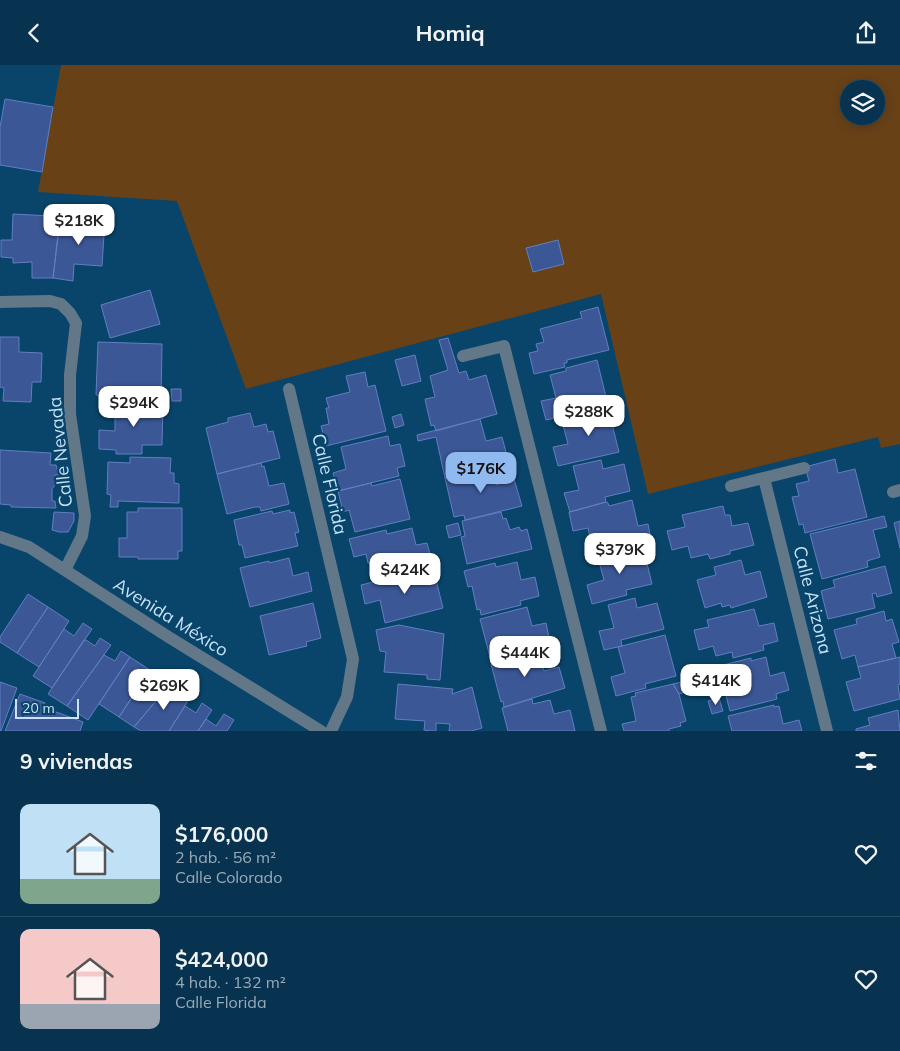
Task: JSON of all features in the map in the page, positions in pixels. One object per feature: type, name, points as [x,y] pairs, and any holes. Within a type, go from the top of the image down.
[{"type":"street","name":"Calle Nevada","points":[[0,302],[50,301],[61,303],[76,323],[70,375],[70,414],[85,516],[82,536],[65,570]]},
{"type":"street","points":[[463,356],[504,345],[601,731]]},
{"type":"street","name":"Calle Florida","points":[[289,389],[353,659],[348,697],[331,731]]},
{"type":"street","points":[[731,486],[804,468]]},
{"type":"street","name":"Calle Arizona","points":[[764,478],[827,731]]},
{"type":"street","name":"Avenida México","points":[[0,537],[29,547],[166,636],[320,731]]},
{"type":"shaded area","points":[[61,65],[900,65],[900,444],[881,448],[878,437],[648,494],[601,294],[246,389],[177,201],[38,192]]},
{"type":"building","points":[[5,99],[53,107],[42,172],[0,165],[0,127]]},
{"type":"building","points":[[13,214],[51,216],[51,229],[59,229],[53,278],[32,278],[32,262],[13,263],[13,258],[1,257],[1,240],[12,240]]},
{"type":"building","points":[[67,217],[105,220],[102,266],[74,264],[73,281],[53,278],[58,234],[66,234]]},
{"type":"building","points":[[558,240],[564,264],[533,272],[526,248]]},
{"type":"building","points":[[150,290],[160,324],[110,338],[101,305]]},
{"type":"building","points":[[598,307],[609,350],[567,360],[567,363],[564,363],[565,367],[534,374],[529,353],[538,351],[536,344],[544,342],[540,329],[582,318],[580,312]]},
{"type":"building","points":[[0,337],[19,337],[19,352],[42,353],[41,382],[32,382],[31,402],[3,401],[4,388],[0,387]]},
{"type":"building","points":[[448,338],[459,373],[466,371],[469,380],[486,375],[497,414],[436,431],[434,425],[431,426],[425,399],[435,397],[430,376],[448,370],[439,340]]},
{"type":"building","points":[[98,342],[162,344],[161,400],[134,399],[135,396],[96,395]]},
{"type":"building","points":[[415,355],[421,381],[402,386],[395,360]]},
{"type":"building","points":[[597,360],[608,405],[546,420],[541,401],[556,398],[550,375],[566,371],[566,368]]},
{"type":"building","points":[[365,372],[368,387],[375,385],[386,431],[326,446],[321,426],[329,424],[326,408],[329,408],[326,398],[350,392],[346,376]]},
{"type":"building","points":[[171,389],[181,389],[181,401],[172,401]]},
{"type":"building","points":[[115,401],[138,401],[138,405],[163,405],[162,445],[142,445],[142,454],[116,454],[116,450],[99,449],[99,430],[115,431]]},
{"type":"building","points":[[620,407],[624,421],[612,424],[619,452],[558,466],[553,447],[568,444],[562,421]]},
{"type":"building","points":[[250,413],[254,427],[266,424],[268,432],[273,431],[280,458],[217,474],[206,428],[228,422],[228,418]]},
{"type":"building","points":[[401,414],[404,425],[395,428],[392,417]]},
{"type":"building","points":[[480,419],[486,441],[502,437],[508,460],[491,465],[491,467],[445,478],[436,437],[418,441],[417,435]]},
{"type":"building","points":[[388,436],[390,446],[400,444],[405,466],[397,468],[399,476],[338,491],[333,473],[346,469],[341,447]]},
{"type":"building","points":[[0,450],[51,453],[50,465],[56,465],[59,475],[55,475],[55,485],[52,489],[52,501],[55,501],[56,508],[11,507],[11,505],[0,504]]},
{"type":"building","points":[[130,457],[171,458],[170,473],[174,473],[174,483],[179,484],[179,503],[118,501],[118,507],[110,507],[111,495],[107,494],[108,462],[130,463]]},
{"type":"building","points":[[835,459],[838,473],[855,469],[867,517],[805,533],[803,524],[799,525],[792,497],[799,496],[796,484],[809,481],[805,467]]},
{"type":"building","points":[[601,460],[603,469],[624,464],[630,491],[605,497],[606,502],[570,512],[564,493],[579,490],[573,466]]},
{"type":"building","points":[[261,463],[262,467],[264,466],[269,486],[284,483],[289,504],[261,511],[260,507],[255,507],[227,514],[217,474]]},
{"type":"building","points":[[487,468],[488,472],[492,471],[496,485],[514,479],[522,506],[465,520],[464,515],[454,517],[445,478]]},
{"type":"building","points":[[400,479],[410,519],[355,532],[349,510],[343,512],[338,491],[371,483],[372,486]]},
{"type":"building","points":[[632,500],[638,526],[648,524],[651,539],[638,542],[638,539],[635,540],[636,545],[597,554],[596,550],[593,551],[588,528],[573,531],[569,512],[606,502],[609,506]]},
{"type":"building","points":[[723,506],[725,515],[730,515],[732,526],[748,523],[754,545],[730,551],[730,554],[710,559],[708,554],[691,558],[688,546],[672,550],[667,531],[685,527],[682,515]]},
{"type":"building","points":[[138,508],[182,508],[182,551],[178,551],[178,559],[119,557],[119,538],[127,538],[127,512],[138,512]]},
{"type":"building","points":[[290,510],[290,513],[294,512],[299,532],[295,533],[298,546],[245,558],[242,545],[239,545],[234,520],[272,511],[273,514]]},
{"type":"building","points":[[54,512],[74,513],[74,521],[68,532],[52,530]]},
{"type":"building","points":[[501,512],[503,519],[506,518],[510,530],[519,527],[521,531],[527,529],[532,549],[467,564],[461,537],[465,536],[462,521]]},
{"type":"building","points":[[884,516],[887,527],[873,530],[880,557],[867,561],[868,567],[822,579],[810,534]]},
{"type":"building","points":[[900,521],[900,548],[894,523]]},
{"type":"building","points":[[458,523],[461,535],[449,538],[446,526]]},
{"type":"building","points":[[412,528],[416,545],[427,543],[432,562],[396,573],[396,571],[375,576],[371,562],[368,563],[366,554],[354,557],[349,539],[386,530],[387,534]]},
{"type":"building","points":[[643,547],[652,584],[626,590],[627,595],[592,604],[587,585],[604,580],[598,558]]},
{"type":"building","points":[[289,558],[293,576],[308,572],[312,591],[250,607],[240,568]]},
{"type":"building","points":[[741,560],[745,575],[760,571],[767,597],[731,608],[730,605],[722,607],[721,603],[705,608],[697,580],[716,575],[714,567]]},
{"type":"building","points":[[517,562],[521,580],[535,577],[539,596],[520,601],[521,605],[481,615],[480,609],[477,610],[472,586],[468,587],[464,571],[495,563],[496,567]]},
{"type":"building","points":[[885,566],[892,593],[877,597],[876,593],[872,594],[875,608],[828,619],[821,591],[835,587],[833,580]]},
{"type":"building","points":[[422,570],[424,575],[434,572],[443,608],[385,623],[380,600],[365,604],[361,585]]},
{"type":"building","points":[[28,594],[48,607],[17,653],[0,642],[0,637]]},
{"type":"building","points":[[635,598],[637,608],[657,603],[664,629],[621,640],[622,646],[604,650],[599,631],[614,628],[608,605]]},
{"type":"building","points":[[313,603],[321,638],[306,642],[307,646],[269,655],[260,616]]},
{"type":"building","points":[[48,607],[69,621],[39,667],[17,653]]},
{"type":"building","points":[[527,607],[532,626],[546,623],[550,642],[536,645],[538,650],[517,654],[516,649],[490,657],[480,619]]},
{"type":"building","points":[[754,609],[759,626],[774,623],[778,641],[763,645],[764,650],[733,658],[732,652],[716,656],[713,646],[699,650],[694,630],[709,627],[707,620]]},
{"type":"building","points":[[884,611],[886,621],[892,619],[899,642],[892,644],[896,658],[858,667],[855,655],[842,659],[834,630],[857,624],[856,619]]},
{"type":"building","points":[[83,623],[92,629],[52,688],[33,676],[64,629],[74,636]]},
{"type":"building","points":[[399,625],[444,634],[440,680],[427,679],[427,675],[384,672],[386,652],[380,651],[376,630]]},
{"type":"building","points":[[665,635],[676,676],[645,684],[646,688],[616,696],[611,677],[625,673],[618,647]]},
{"type":"building","points":[[100,638],[111,645],[67,706],[48,694],[84,640],[95,646]]},
{"type":"building","points":[[538,650],[544,671],[559,667],[565,688],[504,707],[491,664],[516,657],[515,655]]},
{"type":"building","points":[[121,651],[130,657],[88,720],[67,706],[104,655],[115,661]]},
{"type":"building","points":[[130,657],[150,670],[119,717],[99,704]]},
{"type":"building","points":[[766,657],[770,676],[784,672],[789,690],[776,694],[777,699],[730,711],[722,680],[719,681],[715,667],[751,658],[751,661]]},
{"type":"building","points":[[900,657],[900,684],[898,685],[900,699],[854,711],[846,682],[861,678],[858,667]]},
{"type":"building","points":[[150,670],[171,683],[134,727],[119,717]]},
{"type":"building","points":[[694,679],[697,688],[679,694],[673,684]]},
{"type":"building","points":[[0,682],[17,688],[1,731],[0,730]]},
{"type":"building","points":[[171,683],[191,696],[169,731],[141,731],[134,727]]},
{"type":"building","points":[[398,684],[453,689],[452,694],[472,687],[482,728],[471,731],[449,731],[450,724],[436,723],[436,731],[431,731],[424,730],[425,721],[395,719]]},
{"type":"building","points":[[673,684],[679,694],[686,721],[680,723],[681,726],[669,729],[669,731],[624,731],[622,724],[636,721],[631,697],[636,696],[635,693]]},
{"type":"building","points":[[20,694],[45,703],[43,707],[83,722],[80,731],[5,731]]},
{"type":"building","points":[[719,698],[723,711],[712,714],[708,701]]},
{"type":"building","points":[[532,699],[533,704],[550,700],[554,714],[570,710],[575,731],[508,731],[502,708]]},
{"type":"building","points":[[202,703],[212,710],[198,731],[169,731],[185,706],[196,713]]},
{"type":"building","points":[[774,705],[774,707],[779,706],[783,724],[799,720],[802,731],[732,731],[728,716]]},
{"type":"building","points":[[898,710],[900,731],[856,731],[856,729],[870,725],[868,718]]},
{"type":"building","points":[[224,714],[234,720],[227,731],[198,731],[206,719],[216,726]]}]
